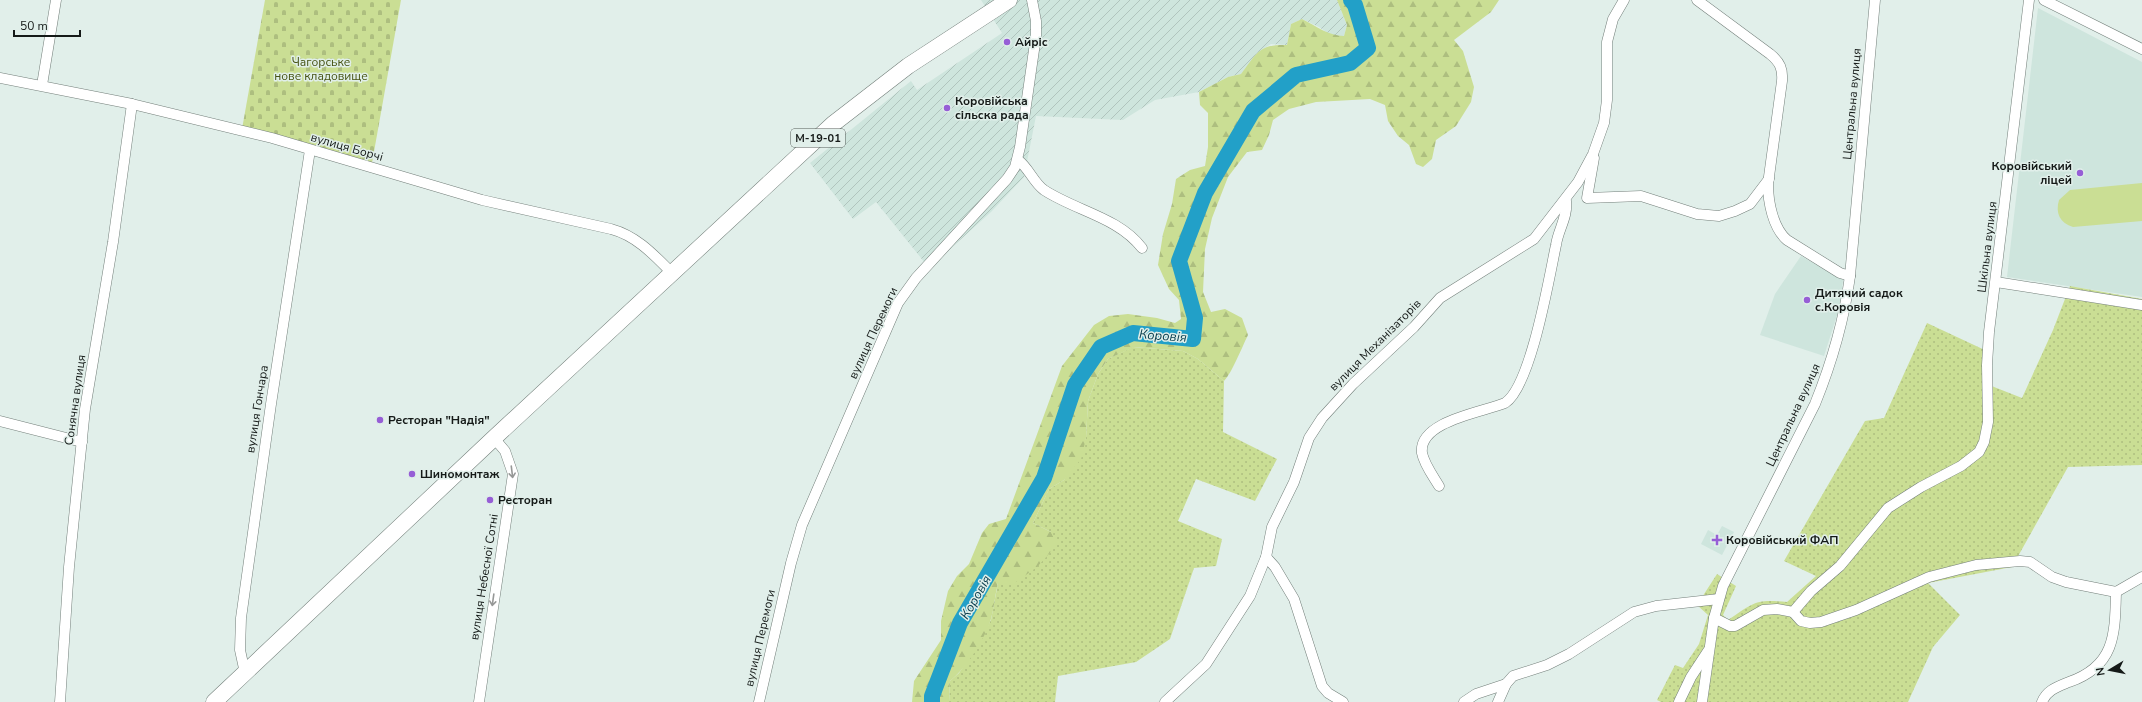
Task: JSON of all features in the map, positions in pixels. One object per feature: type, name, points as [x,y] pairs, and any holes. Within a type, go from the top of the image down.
[{"type":"main road","name":"М-19-01","points":[[214,702],[494,438],[833,124],[908,66],[1009,0]]},
{"type":"street","points":[[42,85],[56,0]]},
{"type":"street","name":"вулиця Перемоги","points":[[759,702],[791,563],[802,525],[898,303],[916,278],[1007,179],[1018,160],[1036,36],[1036,21],[1032,0]]},
{"type":"street","name":"вулиця Механізаторів","points":[[1165,702],[1208,661],[1217,644],[1250,596],[1266,557],[1272,526],[1294,482],[1309,438],[1330,408],[1353,384],[1414,327],[1440,298],[1529,243],[1566,201],[1593,154],[1606,109],[1606,58],[1609,33],[1624,0]]},
{"type":"street","points":[[1697,0],[1770,54],[1781,66],[1782,81],[1769,179],[1771,207],[1782,235],[1835,271],[1850,276]]},
{"type":"street","name":"Центральна вулиця","points":[[1679,702],[1691,676],[1708,651],[1719,599],[1731,568],[1803,429],[1825,380],[1844,316],[1850,276],[1875,0]]},
{"type":"street","name":"Шкільна вулиця","points":[[1793,612],[1811,591],[1840,566],[1888,508],[1921,487],[1961,466],[1979,452],[1984,442],[1988,422],[1988,347],[2029,0]]},
{"type":"street","points":[[2044,0],[2142,49]]},
{"type":"street","name":"вулиця Борчі","points":[[0,78],[42,85],[132,104],[272,138],[482,200],[621,232],[642,245],[672,273]]},
{"type":"street","name":"Сонячна вулиця","points":[[60,702],[69,567],[89,382],[112,242],[132,104]]},
{"type":"street","name":"вулиця Гончара","points":[[245,673],[240,650],[241,618],[270,411],[310,150]]},
{"type":"street","points":[[1593,154],[1593,170],[1587,193],[1587,198],[1589,199],[1641,196],[1697,214],[1719,216],[1736,211],[1750,204],[1769,179]]},
{"type":"street","points":[[1018,160],[1027,168],[1044,190],[1093,213],[1124,231],[1142,248]]},
{"type":"street","name":"вулиця Механізаторів","points":[[1439,486],[1422,453],[1422,445],[1427,436],[1443,424],[1505,403],[1511,398],[1517,389],[1537,332],[1547,292],[1557,237],[1566,214],[1566,201]]},
{"type":"street","points":[[1996,282],[2142,305]]},
{"type":"street","points":[[0,421],[82,442]]},
{"type":"street","name":"вулиця Небесної Сотні","points":[[479,702],[500,549],[513,478],[512,467],[507,455],[494,438]]},
{"type":"street","points":[[1266,557],[1275,567],[1294,599],[1322,686],[1328,693],[1343,702]]},
{"type":"street","points":[[1714,618],[1730,626],[1735,626],[1763,610],[1776,608],[1793,612],[1801,621],[1810,624],[1856,610],[1929,577],[1976,566],[2013,561],[2030,562],[2052,577],[2066,582],[2116,592],[2129,583],[2142,577]]},
{"type":"street","points":[[2042,702],[2046,694],[2052,689],[2090,673],[2105,659],[2113,638],[2116,592]]},
{"type":"street","points":[[1464,702],[1476,694],[1506,684],[1519,673],[1547,665],[1569,654],[1634,612],[1656,606],[1719,599]]},
{"type":"street","points":[[1702,702],[1708,651]]},
{"type":"street","points":[[1498,702],[1506,684]]},
{"type":"shaded area","points":[[981,0],[1337,0],[1347,25],[1344,36],[1332,36],[1319,27],[1302,19],[1291,24],[1287,45],[1271,44],[1257,53],[1241,74],[1228,77],[1199,92],[1155,100],[1123,120],[1036,116],[1024,177],[991,212],[929,268],[876,202],[853,219],[810,163],[911,81],[917,90],[1002,33]]},
{"type":"shaded area","name":"Коровійський ліцей","points":[[2038,8],[2142,62],[2142,297],[2007,277]]},
{"type":"shaded area","name":"Дитячий садок с.Коровія","points":[[1801,256],[1843,280],[1840,306],[1824,356],[1760,335],[1775,294]]},
{"type":"shaded area","name":"Коровійський ФАП","points":[[1722,526],[1734,532],[1722,555],[1701,544],[1708,530],[1717,535]]},
{"type":"green space","name":"Чагорське нове кладовище","points":[[265,0],[401,0],[372,163],[242,129]]},
{"type":"green space","points":[[1337,0],[1499,0],[1491,12],[1454,40],[1463,51],[1474,87],[1471,102],[1456,126],[1436,140],[1432,159],[1423,167],[1416,164],[1409,145],[1398,136],[1388,121],[1385,105],[1370,99],[1316,102],[1289,109],[1273,120],[1269,135],[1262,150],[1247,152],[1228,177],[1212,218],[1205,249],[1203,292],[1211,312],[1225,309],[1242,318],[1248,335],[1237,360],[1227,377],[1224,381],[1198,359],[1183,351],[1134,347],[1108,359],[1098,374],[1088,401],[1086,438],[1081,459],[1064,480],[1049,489],[1033,523],[1051,532],[1057,545],[1037,567],[1012,585],[998,583],[992,615],[988,627],[980,644],[962,669],[950,681],[949,702],[912,702],[914,681],[941,640],[941,621],[948,591],[957,576],[969,564],[982,533],[989,524],[1006,519],[1062,366],[1094,325],[1109,316],[1128,314],[1157,318],[1175,323],[1181,319],[1179,300],[1169,289],[1158,265],[1163,234],[1172,204],[1176,179],[1190,170],[1205,166],[1208,147],[1208,113],[1200,105],[1199,92],[1228,77],[1241,74],[1255,55],[1264,48],[1270,46],[1287,45],[1291,24],[1302,19],[1328,32],[1338,36],[1344,36],[1347,25]]},
{"type":"green space","points":[[2142,183],[2142,221],[2073,227],[2065,223],[2058,213],[2059,200],[2070,190]]},
{"type":"green space","points":[[2070,286],[2142,299],[2142,465],[2068,467],[2012,567],[1928,583],[1960,615],[1933,647],[1908,702],[1661,702],[1657,700],[1675,665],[1683,668],[1699,644],[1708,615],[1697,605],[1717,574],[1736,586],[1723,615],[1728,620],[1756,603],[1768,601],[1787,602],[1816,576],[1784,561],[1865,421],[1884,418],[1927,323],[1989,352],[1989,385],[2022,398],[2053,330]]},
{"type":"green space","points":[[1133,347],[1183,351],[1198,359],[1224,381],[1223,432],[1277,459],[1255,501],[1196,479],[1178,521],[1222,539],[1216,566],[1194,568],[1170,639],[1136,662],[1058,676],[1055,702],[949,702],[950,681],[959,673],[976,648],[991,620],[998,583],[1051,532],[1033,523],[1049,489],[1064,480],[1086,438],[1088,401],[1098,374],[1108,359]]},
{"type":"waterway","name":"Коровія","points":[[932,702],[932,696],[960,623],[1044,478],[1075,385],[1101,347],[1133,333],[1193,339],[1195,318],[1179,261],[1205,193],[1253,111],[1296,75],[1350,63],[1368,48],[1355,5],[1351,0]]},
{"type":"place","name":"Айріс","points":[[1007,42]]},
{"type":"place","name":"Коровійська сільска рада","points":[[947,108]]},
{"type":"place","name":"Коровійський ліцей","points":[[2080,173]]},
{"type":"place","name":"Дитячий садок с.Коровія","points":[[1807,300]]},
{"type":"place","name":"Ресторан \"Надія\"","points":[[380,420]]},
{"type":"place","name":"Шиномонтаж","points":[[412,474]]},
{"type":"place","name":"Ресторан","points":[[490,500]]},
{"type":"place","name":"Коровійський ФАП","points":[[1717,540]]}]
